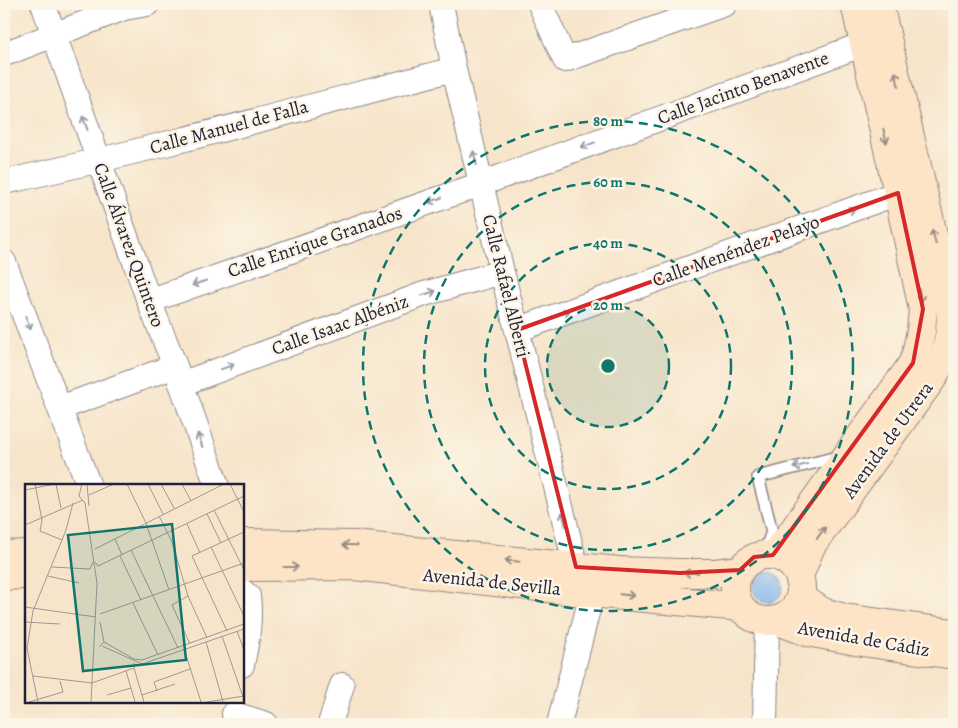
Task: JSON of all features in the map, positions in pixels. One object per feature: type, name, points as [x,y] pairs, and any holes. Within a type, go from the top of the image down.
[{"type":"main road","name":"Avenida de Utrera","points":[[769,555],[790,535],[906,373],[913,362],[919,343],[923,309],[864,44],[878,5]]},
{"type":"main road","name":"Avenida de Utrera","points":[[799,587],[811,546],[932,379],[948,362],[947,349],[951,311],[878,5]]},
{"type":"main road","name":"Avenida de Sevilla","points":[[244,544],[353,545],[619,571],[715,573],[740,570]]},
{"type":"main road","points":[[4,556],[25,554]]},
{"type":"main road","points":[[769,555],[782,558],[795,568],[799,587],[796,605],[791,612],[783,617],[771,620],[752,617],[741,607],[735,589],[736,579],[740,570],[750,560],[754,557],[769,555]]},
{"type":"main road","name":"Avenida de Sevilla","points":[[244,567],[354,566],[592,593],[741,607]]},
{"type":"main road","points":[[4,576],[25,575]]},
{"type":"main road","name":"Avenida de Cádiz","points":[[799,587],[823,612],[844,618],[954,633]]},
{"type":"main road","name":"Avenida de Cádiz","points":[[771,620],[807,632],[954,655]]},
{"type":"street","name":"Calle Álvarez Quintero","points":[[43,4],[98,161],[178,375],[216,484]]},
{"type":"street","points":[[4,54],[124,8],[147,4]]},
{"type":"street","name":"Calle Rafael Alberti","points":[[442,4],[454,69],[481,184],[576,567]]},
{"type":"street","points":[[540,4],[565,60],[725,4]]},
{"type":"street","name":"Calle Jacinto Benavente","points":[[481,184],[864,44]]},
{"type":"street","name":"Calle Manuel de Falla","points":[[4,182],[98,161],[454,69]]},
{"type":"street","name":"Calle Enrique Granados","points":[[149,301],[481,184]]},
{"type":"street","name":"Calle Menéndez Pelayo","points":[[518,330],[898,193]]},
{"type":"street","points":[[4,262],[88,484]]},
{"type":"street","name":"Calle Isaac Albéniz","points":[[60,408],[178,375],[424,294],[502,272]]},
{"type":"street","points":[[244,593],[248,596],[249,603],[248,630],[244,653]]},
{"type":"street","points":[[559,724],[592,593]]},
{"type":"street","points":[[765,724],[771,620]]},
{"type":"street","points":[[330,724],[342,685]]},
{"type":"street","points":[[234,713],[266,724]]},
{"type":"lane","points":[[769,555],[772,532],[758,477],[847,454]]},
{"type":"highlighted area","points":[[898,193],[923,309],[913,363],[773,555],[754,557],[740,570],[680,573],[576,567],[517,330]]},
{"type":"water","points":[[768,572],[779,576],[783,587],[779,598],[768,602],[757,598],[753,587],[757,576]]}]
